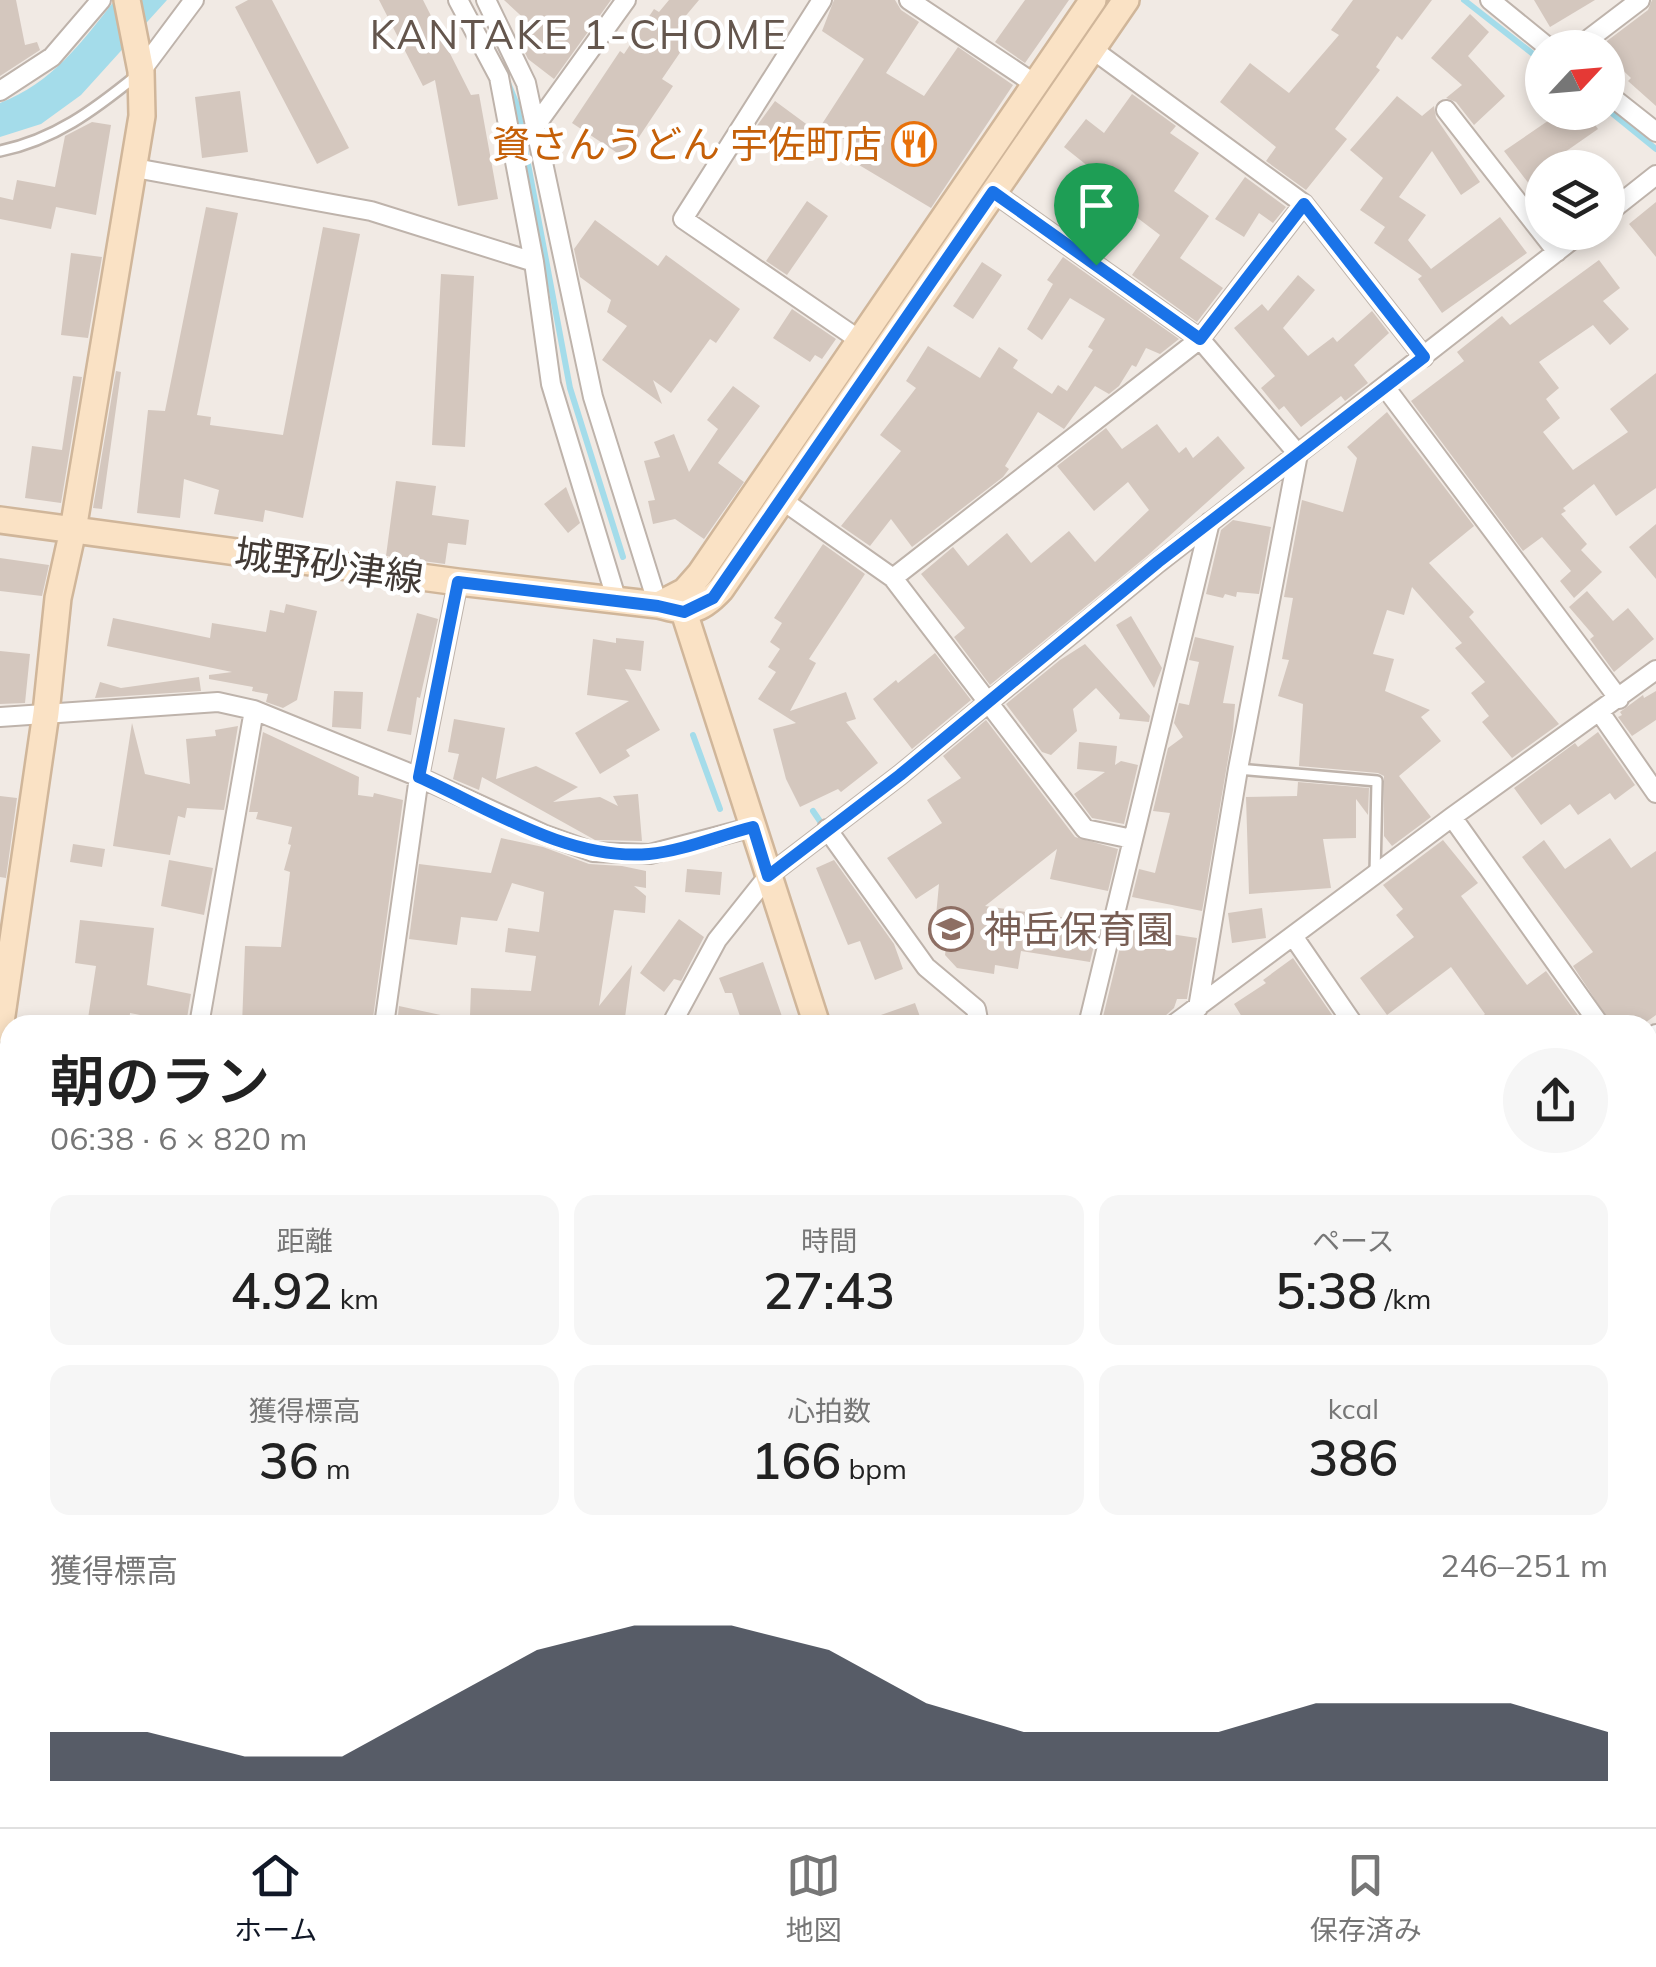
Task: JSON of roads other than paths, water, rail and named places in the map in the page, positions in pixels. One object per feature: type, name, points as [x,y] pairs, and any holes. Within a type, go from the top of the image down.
[{"type":"main road","points":[[2,1015],[46,713],[58,598],[73,530],[144,96],[127,0]]},
{"type":"main road","points":[[814,1015],[685,602],[858,339],[1093,0]]},
{"type":"main road","points":[[696,643],[700,625],[722,589],[1126,0]]},
{"type":"main road","name":"城野砂津線","points":[[0,520],[617,602],[658,606],[685,602]]},
{"type":"main road","points":[[685,602],[702,605],[722,589]]},
{"type":"street","points":[[0,91],[52,57],[100,0]]},
{"type":"street","points":[[140,60],[194,0]]},
{"type":"street","points":[[458,0],[500,77],[534,262],[551,384],[617,602]]},
{"type":"street","points":[[486,0],[526,82],[593,397],[658,606]]},
{"type":"street","points":[[536,125],[626,0]]},
{"type":"street","points":[[822,0],[683,219],[858,339]]},
{"type":"street","points":[[909,0],[1036,84]]},
{"type":"street","points":[[1490,0],[1528,30]]},
{"type":"street","points":[[1600,30],[1640,0]]},
{"type":"street","points":[[1092,50],[1304,204],[1424,357]]},
{"type":"street","points":[[1625,107],[1656,132]]},
{"type":"street","points":[[1446,110],[1557,252]]},
{"type":"street","points":[[135,168],[371,211],[534,262]]},
{"type":"street","points":[[1625,199],[1656,174]]},
{"type":"street","points":[[993,192],[1200,339],[1298,454]]},
{"type":"street","points":[[892,578],[1200,339],[1304,204]]},
{"type":"street","points":[[676,1015],[717,940],[768,876],[988,704],[1210,522],[1560,250]]},
{"type":"street","points":[[1385,387],[1618,698]]},
{"type":"street","points":[[1198,1008],[1238,769],[1298,454]]},
{"type":"street","points":[[782,500],[892,578],[1085,829],[1132,838]]},
{"type":"street","points":[[1090,1015],[1210,522]]},
{"type":"street","points":[[385,1015],[419,777],[458,582]]},
{"type":"street","points":[[1188,1015],[1656,670]]},
{"type":"street","points":[[0,717],[218,702],[254,710],[593,852],[650,854],[753,827]]},
{"type":"street","points":[[201,1015],[254,710]]},
{"type":"street","points":[[1599,712],[1656,792]]},
{"type":"street","points":[[1452,817],[1593,1015]]},
{"type":"street","points":[[822,832],[926,967],[976,1015]]},
{"type":"street","points":[[1293,936],[1347,1015]]},
{"type":"lane","points":[[0,151],[17,148],[85,117],[140,60]]},
{"type":"lane","points":[[1238,769],[1377,781],[1375,875]]},
{"type":"water","points":[[115,0],[167,0],[81,95],[41,124],[0,137],[0,103],[50,73]]},
{"type":"waterway","points":[[1464,0],[1525,48]]},
{"type":"waterway","points":[[508,83],[517,105],[570,388],[623,557]]},
{"type":"waterway","points":[[1625,124],[1656,149]]},
{"type":"waterway","points":[[693,735],[720,809]]},
{"type":"waterway","points":[[813,811],[826,830]]},
{"type":"place","name":"資さんうどん 宇佐町店","points":[[914,144]]},
{"type":"place","name":"神岳保育園","points":[[951,929]]},
{"type":"district","name":"KANTAKE 1-CHOME","points":[[579,34]]}]
